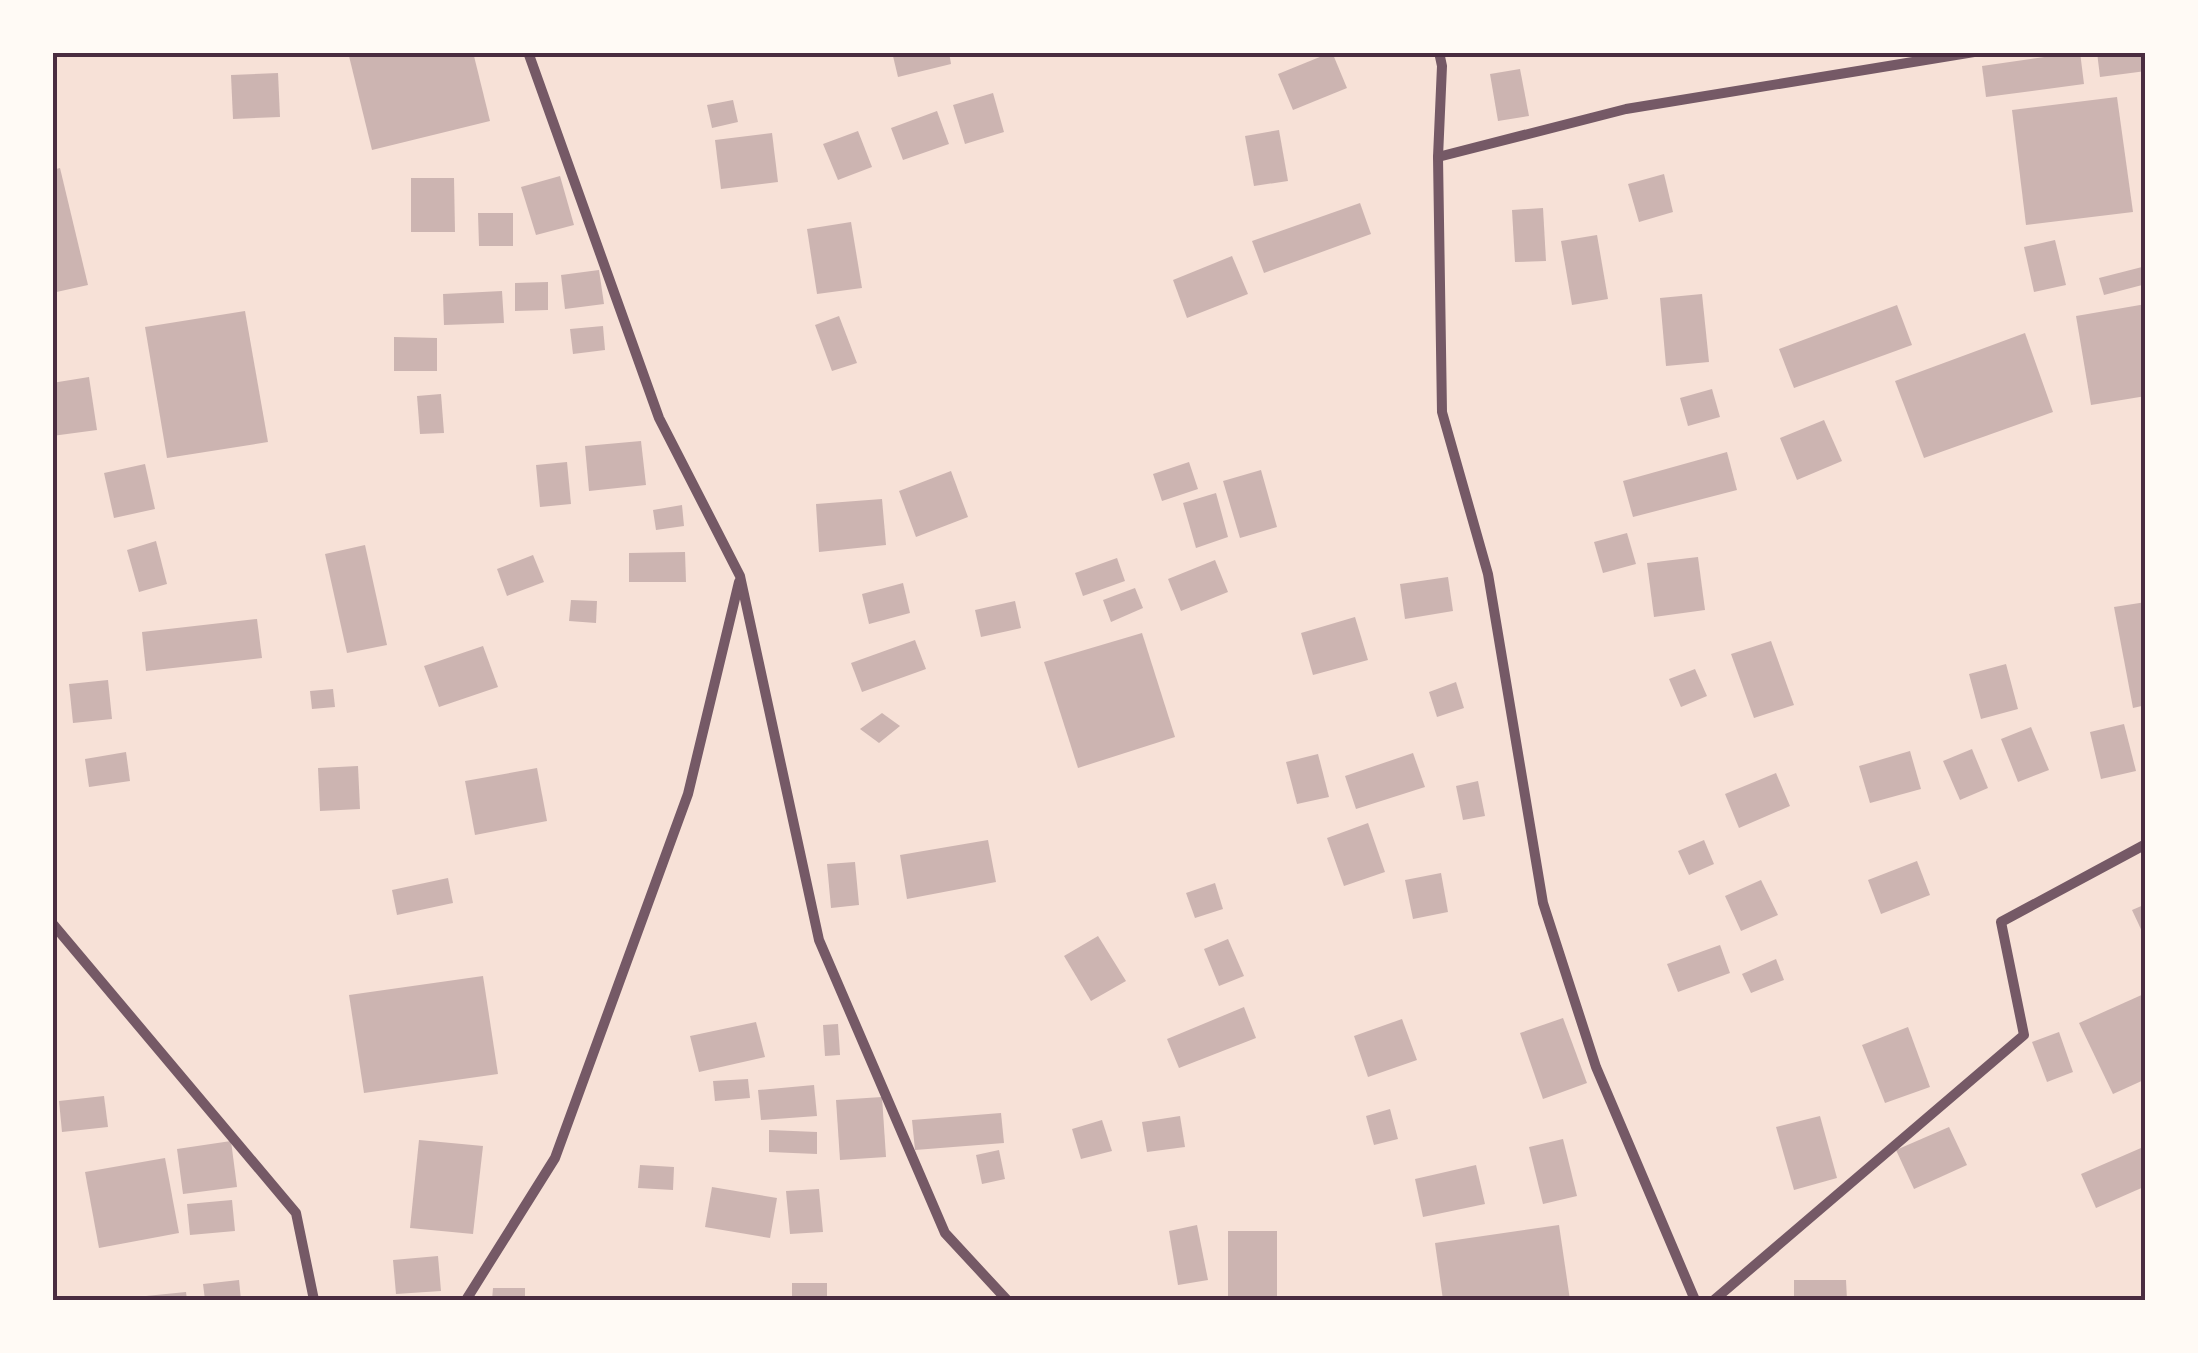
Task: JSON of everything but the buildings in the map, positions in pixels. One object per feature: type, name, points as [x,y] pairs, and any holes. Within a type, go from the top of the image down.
[{"type":"street","points":[[528,52],[659,418],[740,576],[820,940],[945,1233],[1007,1300]]},
{"type":"street","points":[[1439,52],[1442,412],[1488,574],[1543,902],[1596,1067],[1695,1300]]},
{"type":"street","points":[[1438,157],[1626,109],[1974,52]]},
{"type":"street","points":[[466,1300],[555,1158],[688,794],[740,576]]},
{"type":"street","points":[[1714,1300],[2024,1036],[2001,922],[2146,844]]},
{"type":"street","points":[[52,923],[296,1213],[314,1300]]}]
